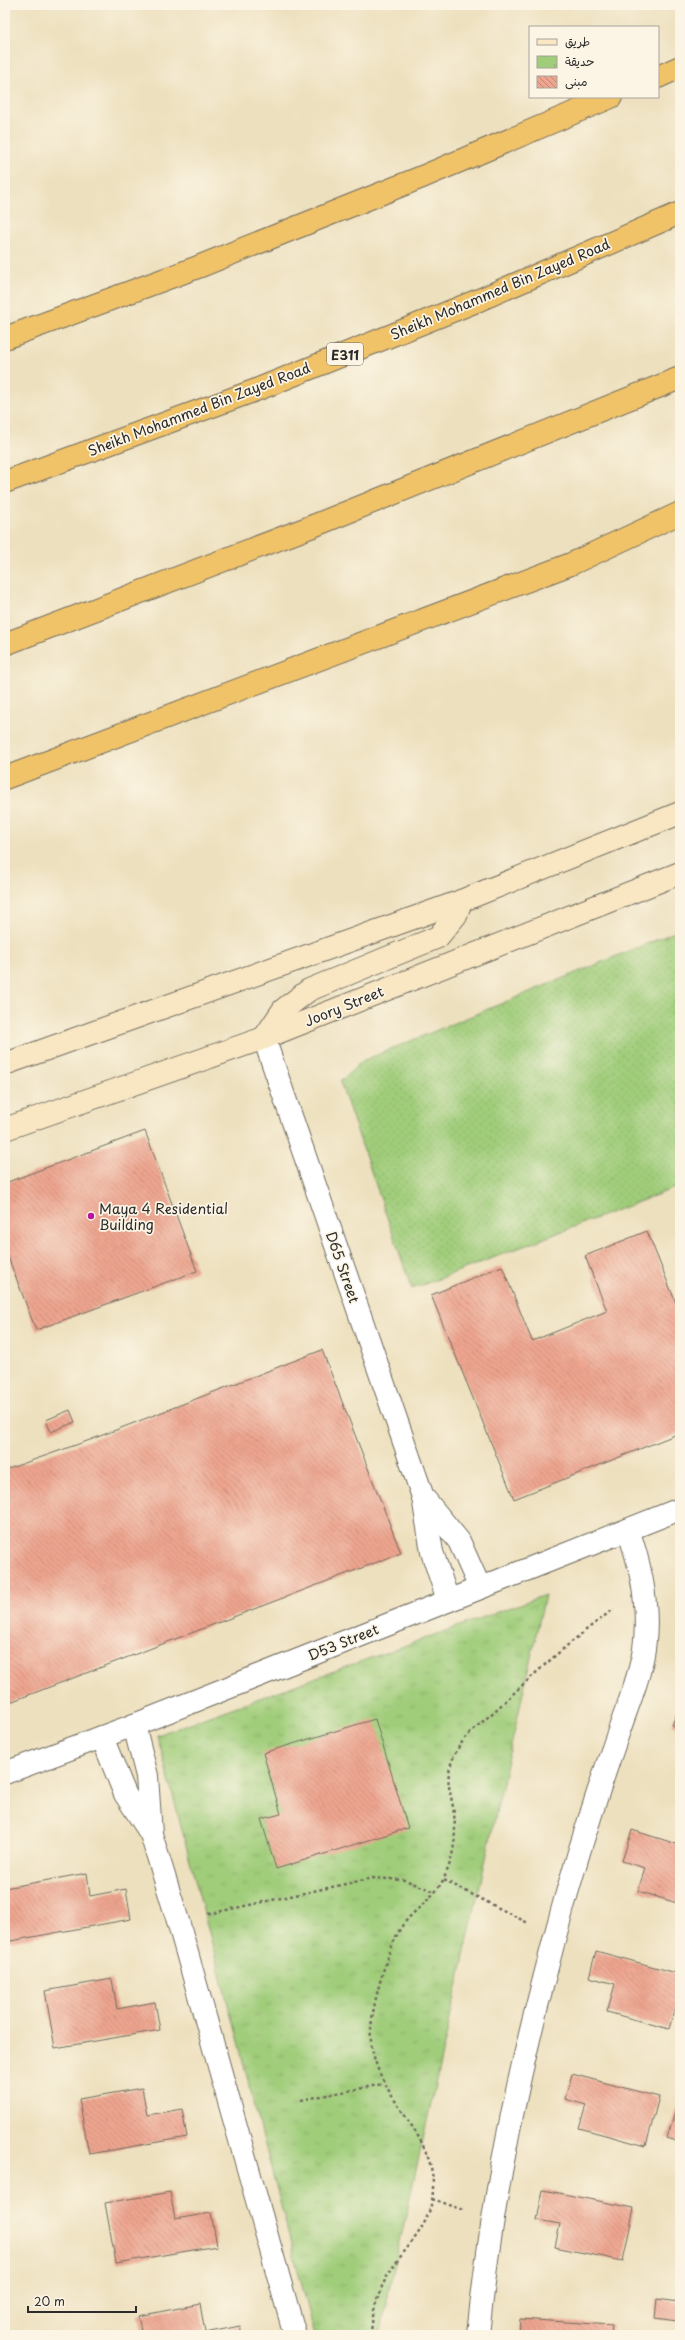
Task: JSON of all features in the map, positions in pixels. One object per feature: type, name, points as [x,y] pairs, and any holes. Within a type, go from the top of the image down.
[{"type":"highway","points":[[659,77],[680,67]]},
{"type":"highway","points":[[5,338],[198,267],[422,177],[609,98]]},
{"type":"highway","name":"Sheikh Mohammed Bin Zayed Road","points":[[5,482],[256,390],[479,300],[680,213]]},
{"type":"highway","points":[[5,644],[318,524],[680,378]]},
{"type":"highway","points":[[5,778],[571,564],[680,513]]},
{"type":"street","points":[[5,1064],[461,901],[680,814]]},
{"type":"street","name":"Joory Street","points":[[5,1129],[264,1038],[680,873]]},
{"type":"street","points":[[264,1038],[283,1010],[309,990],[438,937],[456,915],[461,901]]},
{"type":"street","name":"D65 Street","points":[[264,1038],[423,1497],[432,1552],[448,1600]]},
{"type":"street","name":"D65 Street","points":[[423,1497],[459,1541],[480,1588]]},
{"type":"street","name":"D53 Street","points":[[5,1773],[134,1725],[680,1509]]},
{"type":"street","points":[[478,2335],[488,2255],[509,2132],[524,2061],[555,1937],[586,1828],[638,1677],[645,1632],[644,1588],[638,1559],[628,1530]]},
{"type":"street","points":[[134,1725],[148,1781],[151,1834],[178,1921],[295,2335]]},
{"type":"street","points":[[102,1737],[125,1794],[151,1834]]},
{"type":"path","points":[[371,2335],[371,2321],[381,2288],[392,2269],[421,2229],[432,2199],[433,2184],[432,2169],[421,2141],[384,2084],[377,2070],[370,2038],[373,2006],[395,1939],[402,1926],[435,1892],[444,1880],[449,1866],[456,1836],[449,1772],[461,1744],[556,1655],[583,1632],[644,1588]]},
{"type":"path","points":[[178,1921],[373,1878],[405,1880],[435,1892]]},
{"type":"path","points":[[444,1880],[555,1937]]},
{"type":"path","points":[[301,2100],[384,2084]]},
{"type":"green space","points":[[680,930],[680,1186],[412,1289],[340,1082],[362,1061]]},
{"type":"green space","points":[[545,1595],[379,2335],[315,2335],[157,1735]]},
{"type":"building","name":"Maya 4 Residential Building","points":[[145,1131],[197,1271],[36,1330],[5,1249],[5,1183]]},
{"type":"building","points":[[647,1231],[680,1313],[680,1433],[514,1499],[431,1295],[502,1266],[532,1341],[607,1311],[585,1256]]},
{"type":"building","points":[[322,1350],[401,1553],[5,1704],[5,1470],[90,1440]]},
{"type":"building","points":[[70,1410],[75,1422],[51,1432],[46,1420]]},
{"type":"building","points":[[680,1705],[680,1728],[672,1725]]},
{"type":"building","points":[[375,1719],[408,1828],[276,1869],[261,1819],[281,1814],[263,1753]]},
{"type":"building","points":[[632,1830],[680,1845],[680,1904],[638,1891],[645,1868],[622,1861]]},
{"type":"building","points":[[87,1873],[90,1896],[126,1889],[131,1919],[5,1942],[5,1888]]},
{"type":"building","points":[[596,1951],[680,1974],[680,1990],[669,2029],[607,2012],[615,1984],[589,1977]]},
{"type":"building","points":[[112,1979],[117,2009],[155,2002],[160,2030],[55,2048],[45,1991]]},
{"type":"building","points":[[572,2074],[659,2097],[646,2146],[579,2128],[586,2105],[565,2099]]},
{"type":"building","points":[[142,2088],[147,2115],[182,2109],[187,2137],[89,2154],[79,2099]]},
{"type":"building","points":[[677,2106],[680,2107],[680,2142],[667,2138]]},
{"type":"building","points":[[543,2190],[634,2208],[623,2261],[555,2247],[560,2224],[537,2220]]},
{"type":"building","points":[[170,2192],[175,2219],[211,2213],[217,2246],[116,2263],[105,2203]]},
{"type":"building","points":[[657,2299],[679,2302],[677,2321],[655,2318]]},
{"type":"building","points":[[200,2304],[205,2333],[240,2326],[242,2335],[142,2335],[138,2316]]},
{"type":"building","points":[[520,2319],[612,2325],[611,2335],[519,2335]]},
{"type":"place","name":"Maya 4 Residential Building","points":[[91,1216]]}]
